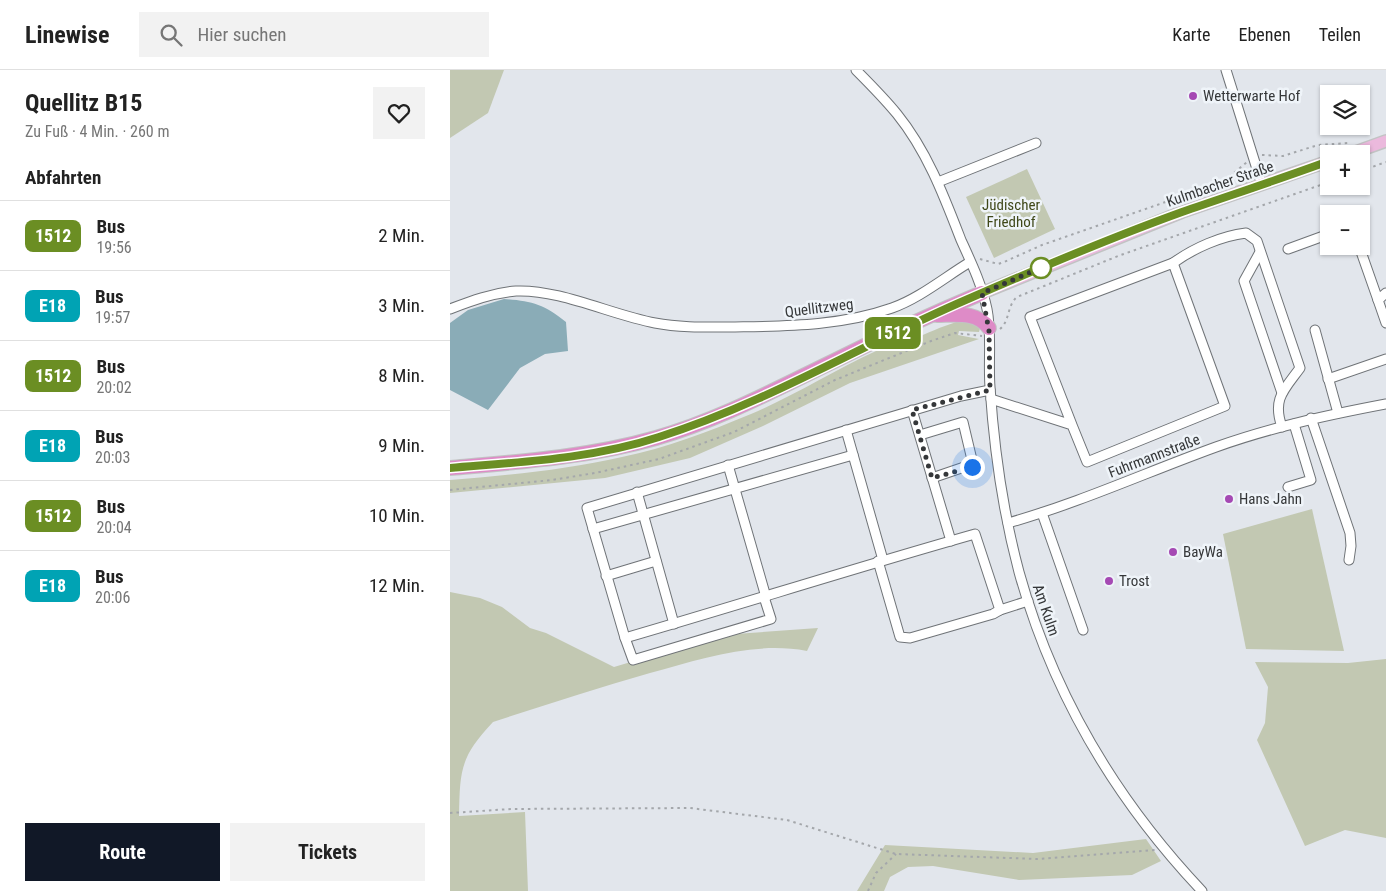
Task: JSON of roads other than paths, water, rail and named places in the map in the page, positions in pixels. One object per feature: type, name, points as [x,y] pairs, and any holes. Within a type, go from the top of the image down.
[{"type":"highway","points":[[450,468],[555,458],[596,452],[657,438],[748,404],[932,314],[982,293]]},
{"type":"highway","points":[[932,314],[972,316],[981,320],[989,329]]},
{"type":"main road","points":[[1370,147],[1386,141]]},
{"type":"main road","name":"Kulmbacher Straße","points":[[982,293],[1114,238],[1320,164]]},
{"type":"street","name":"Am Kulm","points":[[856,70],[897,114],[919,146],[938,182],[982,293],[989,329],[990,394],[997,458],[1008,522],[1019,572],[1057,682],[1115,784],[1163,850],[1202,891]]},
{"type":"street","points":[[1226,70],[1262,185]]},
{"type":"street","points":[[938,182],[1036,143]]},
{"type":"street","points":[[1173,263],[1225,406],[1086,462],[1030,317],[1173,263],[1189,252],[1240,233],[1246,233],[1253,237],[1260,252],[1300,368],[1278,401],[1277,413],[1282,427]]},
{"type":"street","points":[[1288,249],[1320,237]]},
{"type":"street","points":[[1260,252],[1244,281],[1282,393]]},
{"type":"street","points":[[1362,255],[1386,323]]},
{"type":"street","name":"Quellitzweg","points":[[450,309],[476,299],[517,291],[539,293],[571,300],[657,324],[702,327],[796,326],[836,322],[894,307],[970,262]]},
{"type":"street","points":[[1378,300],[1386,293]]},
{"type":"street","points":[[1315,330],[1338,413]]},
{"type":"street","points":[[1328,379],[1386,359]]},
{"type":"street","points":[[728,465],[771,619],[632,660],[587,508],[637,492],[912,410],[990,394],[1072,425]]},
{"type":"street","name":"Fuhrmannstraße","points":[[1008,522],[1042,514],[1217,447],[1311,418],[1386,404]]},
{"type":"street","points":[[912,410],[951,541]]},
{"type":"street","points":[[1311,418],[1350,533],[1349,560]]},
{"type":"street","points":[[920,435],[963,422],[973,464],[932,478]]},
{"type":"street","points":[[1288,487],[1311,480],[1294,424]]},
{"type":"street","points":[[846,430],[881,560],[898,633],[904,639],[993,614],[1028,601]]},
{"type":"street","points":[[593,530],[853,455]]},
{"type":"street","points":[[637,492],[674,624]]},
{"type":"street","points":[[1042,514],[1083,630]]},
{"type":"street","points":[[625,638],[765,597],[881,560],[975,534],[1000,610]]},
{"type":"street","points":[[606,576],[656,561]]},
{"type":"water","points":[[504,299],[537,304],[566,322],[568,351],[545,354],[520,368],[488,410],[450,390],[450,323],[468,310]]},
{"type":"place","name":"Wetterwarte Hof","points":[[1193,96]]},
{"type":"place","name":"Hans Jahn","points":[[1229,499]]},
{"type":"place","name":"BayWa","points":[[1173,552]]},
{"type":"place","name":"Trost","points":[[1109,581]]},
{"type":"park label","name":"Jüdischer Friedhof","points":[[1011,214]]}]
